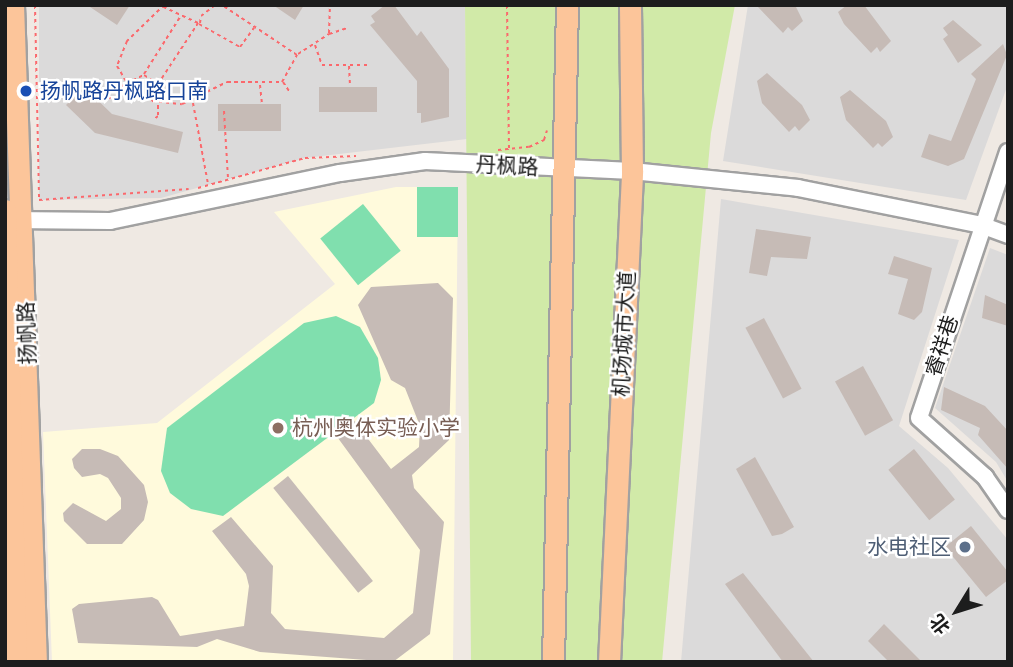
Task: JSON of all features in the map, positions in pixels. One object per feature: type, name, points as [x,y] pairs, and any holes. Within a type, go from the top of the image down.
[{"type":"main road","name":"扬帆路","points":[[13,5],[10,218],[36,662]]},
{"type":"main road","points":[[553,662],[567,5]]},
{"type":"main road","name":"机场城市大道","points":[[610,662],[632,171],[630,5]]},
{"type":"main road","points":[[10,218],[16,662]]},
{"type":"street","name":"睿祥巷","points":[[1008,152],[981,225],[919,418],[985,477],[1008,510]]},
{"type":"street","name":"丹枫路","points":[[10,218],[110,221],[340,173],[425,161],[509,158],[563,169],[632,171],[799,188],[981,225],[1008,235]]},
{"type":"path","points":[[35,5],[39,200]]},
{"type":"path","points":[[153,120],[158,116],[158,84],[199,24],[201,16],[215,5]]},
{"type":"path","points":[[222,5],[297,55]]},
{"type":"path","points":[[329,34],[330,5]]},
{"type":"path","points":[[507,5],[509,158],[544,140],[548,126]]},
{"type":"path","points":[[255,27],[240,47],[162,6],[127,41],[117,66],[128,84],[158,102],[192,101],[228,82],[282,82]]},
{"type":"path","points":[[109,99],[114,90],[144,75],[181,16]]},
{"type":"path","points":[[282,82],[297,55],[329,34],[348,28]]},
{"type":"path","points":[[315,45],[322,65],[369,65]]},
{"type":"path","points":[[349,65],[350,87]]},
{"type":"path","points":[[144,75],[158,84]]},
{"type":"path","points":[[282,82],[289,91]]},
{"type":"path","points":[[260,84],[262,104]]},
{"type":"path","points":[[192,101],[208,185]]},
{"type":"path","points":[[224,111],[229,179]]},
{"type":"shaded area","points":[[39,5],[465,5],[467,139],[305,158],[161,198],[39,200]]},
{"type":"shaded area","points":[[748,5],[1008,5],[1008,84],[966,200],[723,161]]},
{"type":"shaded area","name":"杭州奥体实验小学","points":[[396,187],[458,187],[453,662],[52,662],[43,432],[157,423],[335,284],[274,212]]},
{"type":"shaded area","points":[[721,199],[959,240],[899,426],[948,468],[1008,540],[1008,662],[681,662]]},
{"type":"shaded area","points":[[990,248],[1008,255],[1008,482],[996,462],[935,408]]},
{"type":"green space","points":[[465,5],[735,5],[711,133],[662,662],[471,662]]},
{"type":"green space","points":[[417,187],[458,187],[458,237],[417,237]]},
{"type":"green space","points":[[363,204],[401,251],[358,285],[320,239]]},
{"type":"green space","points":[[336,316],[360,327],[378,358],[381,380],[374,403],[223,516],[191,509],[170,493],[161,471],[167,428],[304,323]]},
{"type":"building","points":[[87,5],[130,5],[117,25]]},
{"type":"building","points":[[273,5],[304,5],[295,20]]},
{"type":"building","points":[[385,5],[394,5],[417,36],[421,31],[449,69],[449,117],[421,123],[421,113],[417,113],[417,81],[370,25],[375,22],[371,16]]},
{"type":"building","points":[[756,5],[795,5],[803,21],[792,31],[788,27],[783,33]]},
{"type":"building","points":[[847,5],[864,5],[891,41],[880,52],[877,47],[871,53],[844,24],[838,12]]},
{"type":"building","points":[[953,20],[982,45],[958,63],[943,39],[948,35],[943,28]]},
{"type":"building","points":[[1003,44],[1007,55],[964,159],[948,166],[921,157],[929,134],[951,141],[976,79],[971,74]]},
{"type":"building","points":[[767,73],[802,105],[810,120],[799,131],[795,126],[789,132],[762,103],[757,81]]},
{"type":"building","points":[[84,87],[112,114],[183,132],[178,153],[95,133],[66,105]]},
{"type":"building","points":[[319,87],[377,87],[377,112],[319,112]]},
{"type":"building","points":[[850,90],[886,121],[893,137],[882,147],[878,143],[873,148],[846,120],[840,97]]},
{"type":"building","points":[[218,104],[281,104],[281,131],[218,131]]},
{"type":"building","points":[[756,229],[811,237],[807,259],[771,257],[767,276],[749,273]]},
{"type":"building","points":[[894,256],[932,268],[922,312],[914,320],[898,314],[908,279],[888,274]]},
{"type":"building","points":[[438,283],[453,298],[449,440],[412,475],[414,488],[444,522],[430,634],[393,662],[260,652],[217,639],[197,647],[78,643],[72,609],[79,604],[152,597],[158,600],[180,636],[244,626],[249,586],[246,574],[212,531],[231,517],[273,566],[271,613],[285,629],[384,638],[413,613],[420,550],[335,434],[353,419],[391,469],[419,447],[420,426],[405,388],[391,380],[358,305],[371,287]]},
{"type":"building","points":[[985,295],[1008,305],[1008,326],[982,318]]},
{"type":"building","points":[[764,318],[802,389],[783,398],[745,328]]},
{"type":"building","points":[[863,366],[893,420],[865,436],[835,382]]},
{"type":"building","points":[[944,387],[985,406],[1008,431],[1008,469],[978,435],[980,428],[941,410]]},
{"type":"building","points":[[82,449],[100,449],[118,456],[144,485],[148,502],[144,520],[122,544],[87,544],[64,521],[63,513],[73,503],[106,521],[121,509],[121,498],[108,478],[100,474],[82,477],[74,468],[72,459]]},
{"type":"building","points":[[914,449],[955,500],[929,520],[888,470]]},
{"type":"building","points":[[755,457],[794,527],[782,534],[772,536],[736,469]]},
{"type":"building","points":[[288,476],[373,581],[358,593],[273,488]]},
{"type":"building","points":[[971,526],[1008,572],[1008,580],[986,597],[945,547]]},
{"type":"building","points":[[743,573],[814,662],[783,662],[725,584]]},
{"type":"building","points":[[884,624],[922,662],[889,662],[868,641]]},
{"type":"place","name":"扬帆路丹枫路口南","points":[[26,91]]},
{"type":"place","name":"杭州奥体实验小学","points":[[278,428]]},
{"type":"place","name":"水电社区","points":[[965,547]]}]
